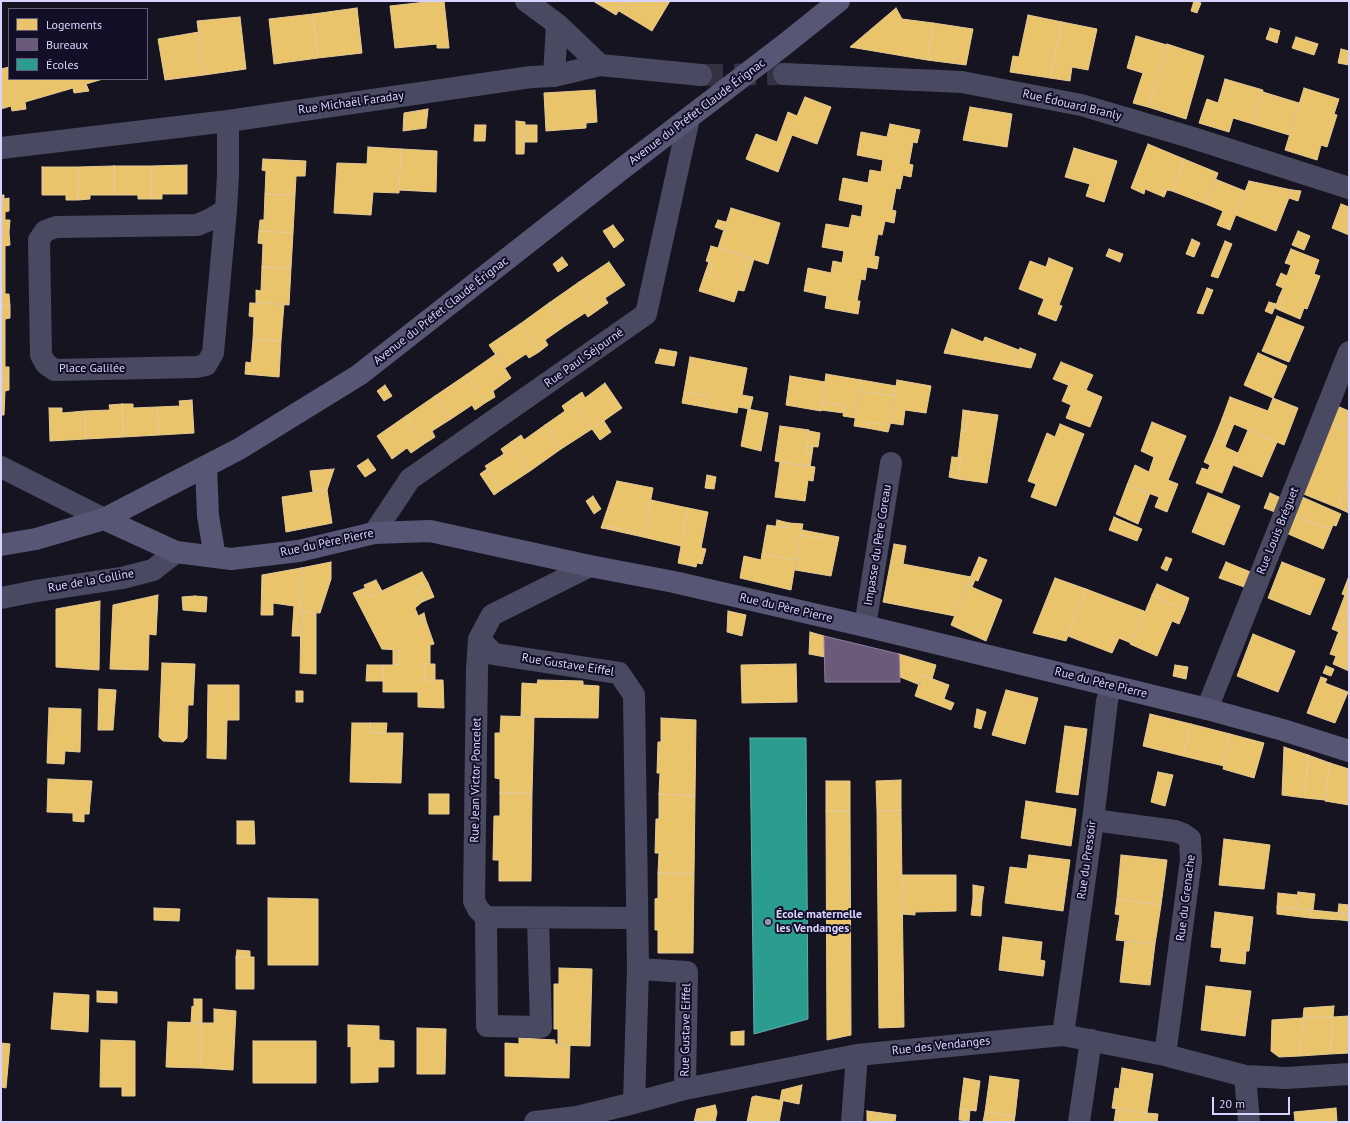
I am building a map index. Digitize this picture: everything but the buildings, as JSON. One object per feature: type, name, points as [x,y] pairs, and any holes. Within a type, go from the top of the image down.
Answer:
[{"type":"street","points":[[526,1],[557,24],[600,65]]},
{"type":"street","name":"Avenue du Préfet Claude Érignac","points":[[1,546],[36,539],[104,519],[239,449],[359,375],[839,1]]},
{"type":"street","points":[[554,76],[557,24]]},
{"type":"street","name":"Rue Michaël Faraday","points":[[1,148],[228,121],[531,77],[554,76],[600,65],[701,75]]},
{"type":"street","name":"Rue Édouard Branly","points":[[784,74],[962,82],[1081,105],[1194,138],[1349,188]]},
{"type":"street","name":"Rue Paul Séjourné","points":[[374,533],[410,479],[646,314],[689,118]]},
{"type":"street","name":"Place Galilée","points":[[226,210],[197,225],[56,227],[45,231],[39,240],[41,355],[46,364],[55,370],[196,368],[206,365],[213,353],[226,210],[228,121]]},
{"type":"street","name":"Rue Louis Bréguet","points":[[1207,709],[1349,352]]},
{"type":"street","name":"Impasse du Père Coreau","points":[[864,626],[891,463]]},
{"type":"street","points":[[206,466],[208,516],[216,557]]},
{"type":"street","points":[[1,467],[104,519]]},
{"type":"street","name":"Rue du Père Pierre","points":[[104,519],[176,552],[231,560],[299,551],[374,533],[430,531],[590,566],[674,582],[864,626],[1207,709],[1284,730],[1349,751]]},
{"type":"street","name":"Rue de la Colline","points":[[1,598],[122,578],[153,570],[176,552]]},
{"type":"street","points":[[479,639],[492,615],[590,566]]},
{"type":"street","name":"Rue Jean Victor Poncelet","points":[[479,639],[477,669],[474,900],[478,909],[486,917]]},
{"type":"street","name":"Rue Gustave Eiffel","points":[[479,639],[494,654],[619,673],[634,695],[636,918],[638,969],[634,1103]]},
{"type":"street","name":"Rue du Pressoir","points":[[1063,1035],[1093,820],[1107,701],[1111,686]]},
{"type":"street","name":"Rue du Grenache","points":[[1093,820],[1175,831],[1190,839],[1191,860],[1165,1055]]},
{"type":"street","points":[[538,919],[541,1028],[487,1026],[486,917],[538,919],[636,918]]},
{"type":"street","name":"Rue Gustave Eiffel","points":[[638,969],[687,972],[685,1089]]},
{"type":"street","name":"Rue des Vendanges","points":[[535,1122],[577,1117],[685,1089],[857,1055],[1063,1035],[1165,1055],[1245,1076],[1286,1078],[1349,1074]]},
{"type":"street","points":[[1079,1122],[1091,1040]]},
{"type":"street","points":[[852,1122],[857,1055]]},
{"type":"street","points":[[1245,1076],[1249,1122]]},
{"type":"tunnel","points":[[701,75],[784,74]]},
{"type":"place","name":"École maternelle les Vendanges","points":[[768,922]]}]
